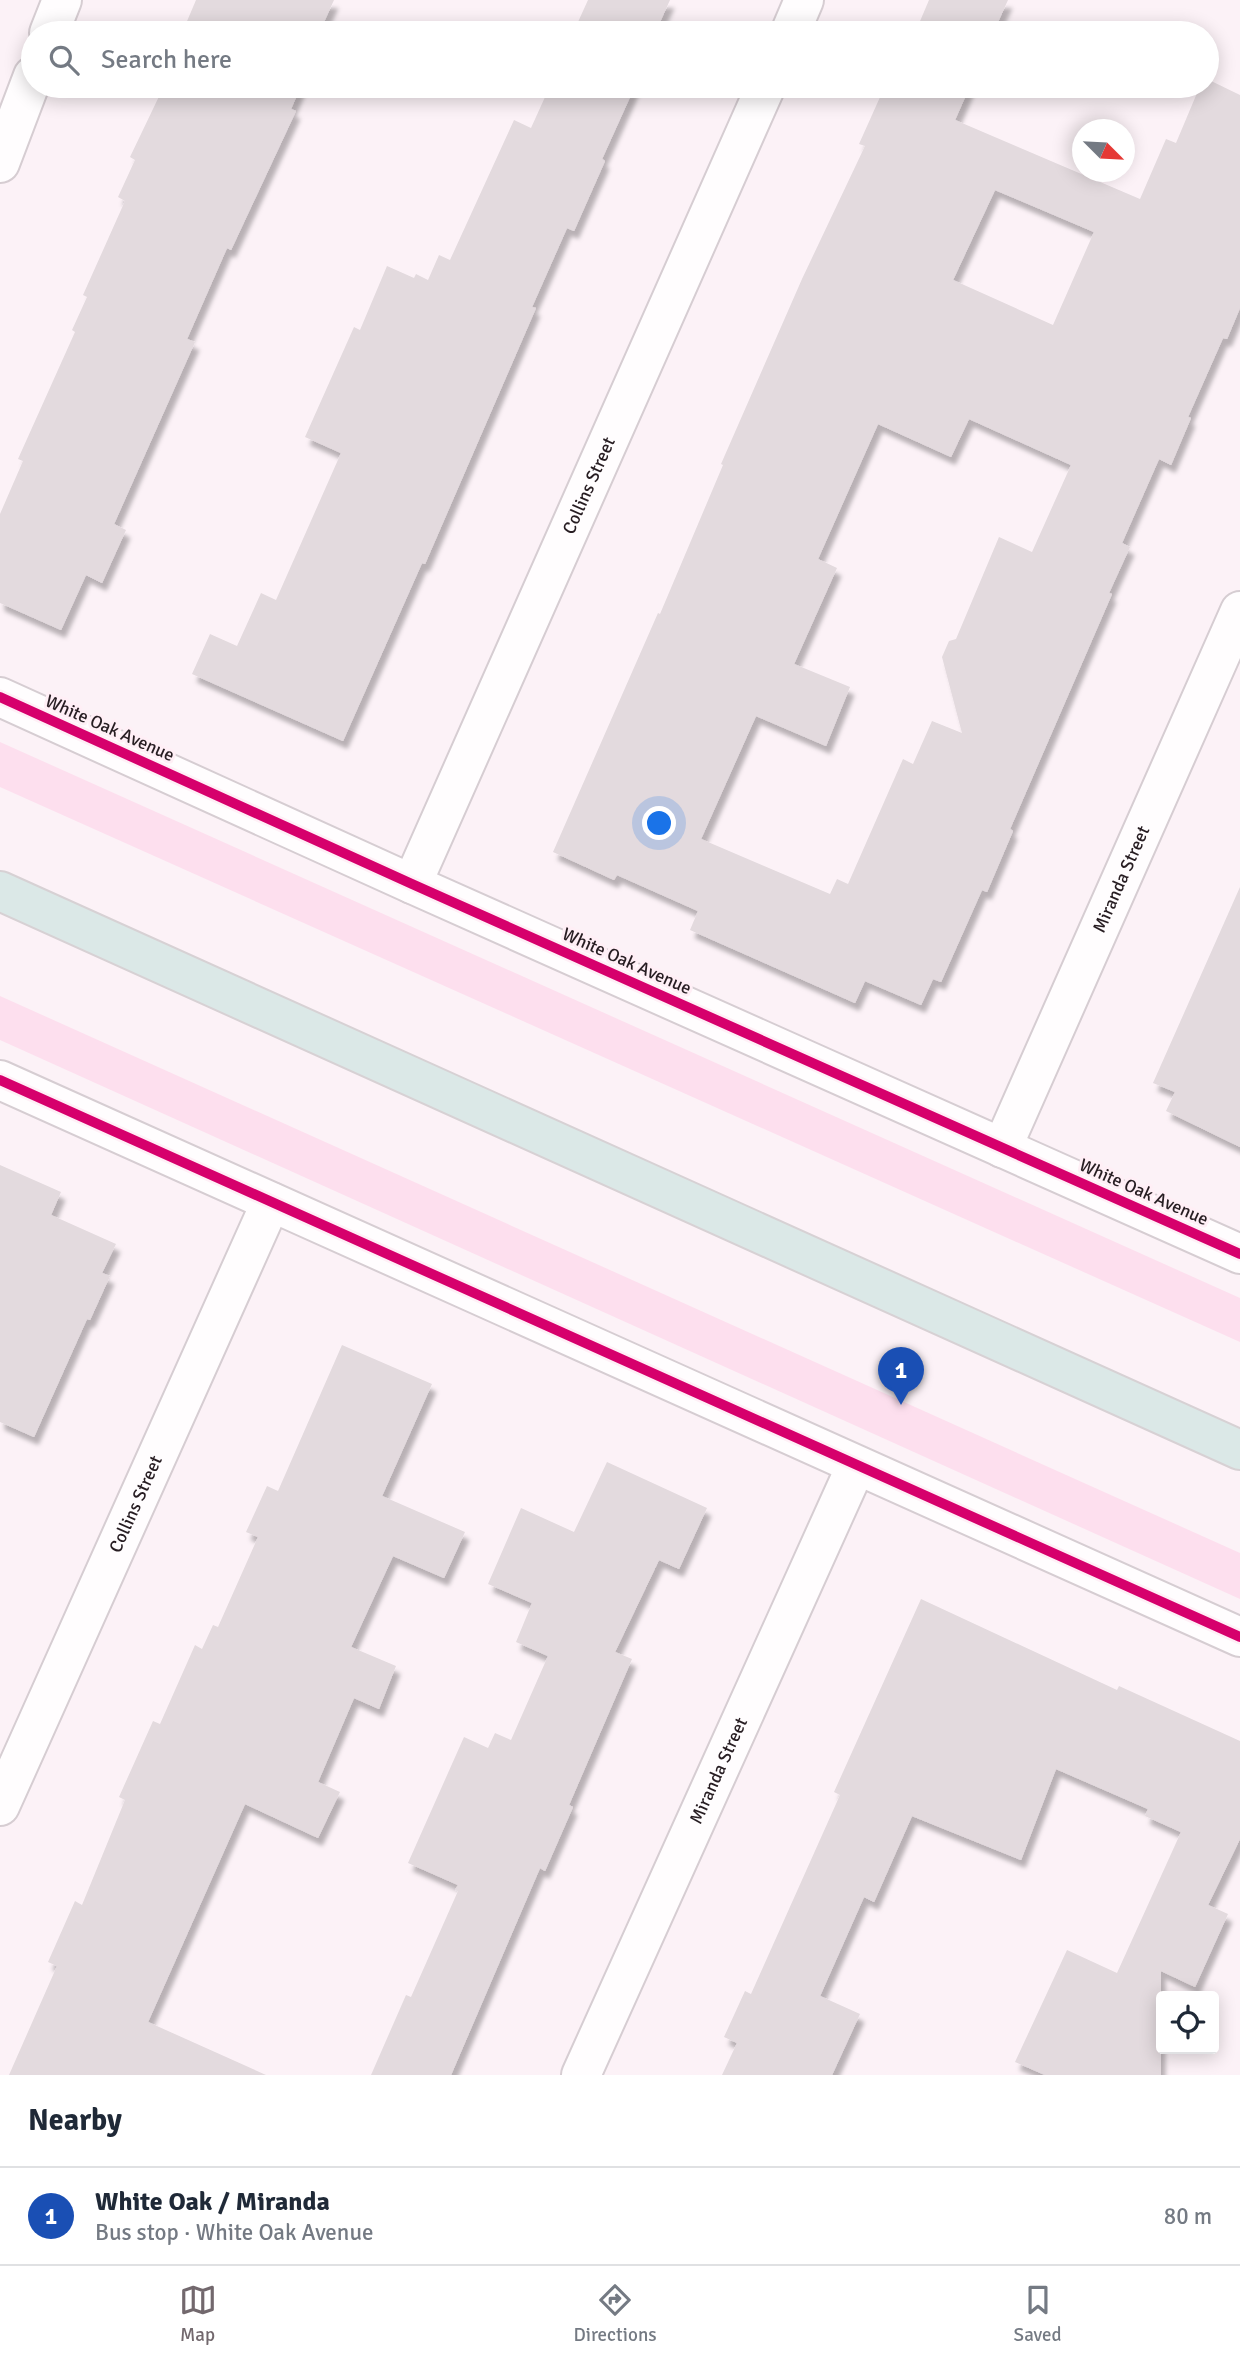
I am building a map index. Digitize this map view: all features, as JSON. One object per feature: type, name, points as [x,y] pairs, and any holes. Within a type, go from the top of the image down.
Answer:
[{"type":"main road","points":[[0,891],[1240,1450]]},
{"type":"street","points":[[54,21],[62,0]]},
{"type":"street","points":[[795,21],[804,0]]},
{"type":"street","points":[[0,163],[25,98]]},
{"type":"street","name":"Collins Street","points":[[411,884],[761,98]]},
{"type":"street","name":"Miranda Street","points":[[1002,1148],[1240,611]]},
{"type":"street","name":"White Oak Avenue","points":[[0,697],[411,884],[1240,1254]]},
{"type":"street","points":[[0,1080],[1240,1637]]},
{"type":"street","name":"Collins Street","points":[[0,1806],[271,1202]]},
{"type":"street","name":"Miranda Street","points":[[581,2075],[856,1466]]},
{"type":"shaded area","points":[[0,742],[1240,1298],[1240,1342],[0,787]]},
{"type":"shaded area","points":[[0,996],[1240,1553],[1240,1599],[0,1040]]},
{"type":"building","points":[[196,0],[334,0],[324,21],[187,21]]},
{"type":"building","points":[[588,0],[670,0],[660,21],[578,21]]},
{"type":"building","points":[[929,0],[1008,0],[998,21],[920,21]]},
{"type":"building","points":[[1219,85],[1240,95],[1240,308],[1227,339],[1223,338],[1188,417],[1191,418],[1171,465],[1159,459],[1122,543],[1130,547],[1109,593],[1112,594],[1010,829],[1013,831],[987,892],[982,890],[941,982],[933,979],[921,1005],[865,981],[855,1003],[690,930],[698,911],[617,875],[614,880],[553,852],[658,613],[660,614],[723,465],[721,464],[802,279],[865,146],[859,144],[880,98],[965,98],[955,120],[1072,170],[1072,182],[1100,182],[1140,199],[1166,139],[1176,143],[1195,98],[1219,98]],"holes":[[[995,190],[1094,232],[1053,325],[953,280]],[[969,419],[1071,465],[1032,552],[999,537],[956,639],[949,641],[942,657],[962,733],[932,721],[913,764],[903,759],[848,884],[837,879],[830,894],[701,839],[756,716],[826,746],[850,687],[794,664],[837,568],[818,559],[878,424],[951,457]]]},
{"type":"building","points":[[158,98],[296,98],[291,109],[296,111],[231,250],[227,248],[187,339],[195,342],[114,524],[126,530],[102,583],[86,575],[61,630],[0,603],[0,514],[23,461],[18,459],[75,332],[72,330],[87,297],[83,295],[125,201],[118,197],[135,160],[130,157]]},
{"type":"building","points":[[545,98],[630,98],[574,231],[567,228],[532,307],[536,308],[425,564],[422,563],[343,741],[192,674],[210,634],[237,646],[261,593],[276,600],[341,453],[305,437],[354,327],[360,330],[387,266],[414,278],[416,274],[428,280],[439,255],[450,260],[514,120],[531,128]]},
{"type":"building","points":[[1240,887],[1240,1147],[1166,1111],[1175,1092],[1153,1083]]},
{"type":"building","points":[[0,1165],[61,1192],[51,1215],[116,1244],[102,1273],[110,1276],[90,1320],[87,1319],[34,1437],[0,1422]]},
{"type":"building","points":[[342,1345],[432,1384],[382,1496],[465,1532],[444,1578],[393,1556],[351,1647],[396,1666],[379,1709],[354,1698],[318,1782],[340,1792],[318,1838],[245,1804],[148,2022],[266,2075],[9,2075],[57,1966],[48,1962],[75,1901],[82,1905],[125,1800],[119,1797],[153,1721],[160,1724],[195,1645],[202,1649],[213,1625],[218,1627],[258,1537],[246,1532],[267,1486],[278,1491]]},
{"type":"building","points":[[607,1462],[707,1508],[679,1569],[659,1560],[615,1652],[632,1659],[569,1805],[573,1807],[545,1871],[540,1868],[451,2075],[371,2075],[406,1995],[411,1997],[458,1891],[455,1890],[458,1885],[408,1863],[464,1737],[488,1748],[495,1733],[511,1740],[548,1656],[516,1642],[532,1603],[488,1584],[521,1508],[574,1532]]},
{"type":"building","points":[[921,1599],[1117,1690],[1119,1686],[1240,1741],[1240,1839],[1208,1905],[1228,1914],[1195,1987],[1161,1971],[1161,1991],[1156,1991],[1156,2054],[1161,2054],[1161,2075],[1045,2075],[1015,2062],[1067,1950],[1117,1973],[1181,1832],[1145,1816],[1148,1809],[1056,1769],[1021,1860],[912,1816],[874,1902],[864,1897],[820,1996],[860,2014],[832,2075],[722,2075],[737,2043],[724,2037],[745,1991],[751,1994],[840,1795],[834,1792]]},
{"type":"cycle path","points":[[0,697],[1240,1254]]},
{"type":"cycle path","points":[[0,1080],[1240,1637]]},
{"type":"place","name":"White Oak / Miranda","points":[[901,1405]]}]
